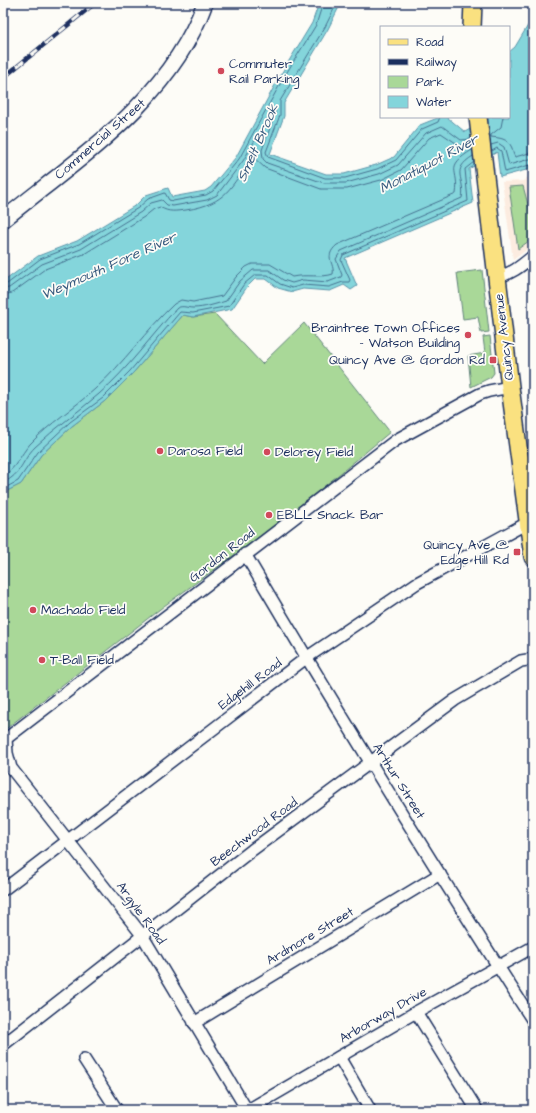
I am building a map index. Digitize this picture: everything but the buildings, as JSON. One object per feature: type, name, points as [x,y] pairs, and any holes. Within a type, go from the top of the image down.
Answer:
[{"type":"main road","name":"Commercial Street","points":[[3,220],[140,106],[174,64],[191,35],[205,3]]},
{"type":"main road","points":[[472,26],[473,3]]},
{"type":"main road","name":"Quincy Avenue","points":[[478,118],[510,387],[531,521],[533,557]]},
{"type":"street","points":[[497,277],[506,275],[516,270],[533,256]]},
{"type":"street","name":"Gordon Road","points":[[5,740],[245,554],[396,440],[480,394],[510,387]]},
{"type":"street","name":"Edgehill Road","points":[[3,890],[306,658],[417,583],[531,521]]},
{"type":"street","name":"Arthur Street","points":[[245,554],[306,658],[497,967],[533,1021]]},
{"type":"street","name":"Beechwood Road","points":[[3,1045],[142,935],[455,700],[521,661],[533,659]]},
{"type":"street","name":"Argyle Road","points":[[5,740],[11,768],[142,935],[248,1110]]},
{"type":"street","name":"Ardmore Street","points":[[194,1023],[440,874]]},
{"type":"street","name":"Arborway Drive","points":[[248,1110],[339,1056],[533,947]]},
{"type":"street","points":[[416,1012],[477,1110]]},
{"type":"street","points":[[339,1056],[370,1110]]},
{"type":"street","points":[[84,1059],[117,1110]]},
{"type":"shaded area","points":[[533,173],[533,245],[513,260],[502,182],[523,181]]},
{"type":"green space","points":[[523,186],[533,223],[533,238],[518,249],[509,187]]},
{"type":"green space","points":[[482,270],[489,332],[481,333],[478,317],[463,319],[457,273]]},
{"type":"green space","points":[[215,314],[262,364],[304,323],[390,432],[331,481],[259,537],[164,606],[3,731],[3,493],[21,484],[41,455],[72,426],[105,401],[133,373],[183,315],[193,317]]},
{"type":"green space","points":[[490,336],[494,373],[491,377],[471,387],[468,356],[485,353],[483,337]]},
{"type":"water","points":[[319,3],[341,3],[328,29],[284,103],[284,116],[270,154],[326,174],[344,174],[376,165],[394,157],[420,125],[438,118],[448,118],[465,132],[489,118],[510,118],[510,51],[515,47],[533,17],[533,166],[530,169],[500,177],[497,152],[469,169],[473,203],[345,258],[357,286],[351,290],[344,285],[330,291],[303,289],[292,292],[278,288],[266,279],[255,279],[247,287],[232,309],[193,317],[183,315],[133,373],[105,401],[72,426],[41,455],[21,484],[3,493],[3,282],[38,256],[77,241],[136,205],[146,195],[168,188],[172,197],[205,191],[211,187],[236,157],[281,74],[312,23]]},
{"type":"railway","points":[[3,78],[95,3]]},
{"type":"place","name":"Commuter Rail Parking","points":[[221,71]]},
{"type":"place","name":"Braintree Town Offices - Watson Building","points":[[468,335]]},
{"type":"place","name":"Quincy Ave @ Gordon Rd","points":[[493,360]]},
{"type":"place","name":"Darosa Field","points":[[160,451]]},
{"type":"place","name":"Delorey Field","points":[[267,452]]},
{"type":"place","name":"EBLL Snack Bar","points":[[269,515]]},
{"type":"place","name":"Quincy Ave @ Edge Hill Rd","points":[[517,552]]},
{"type":"place","name":"Machado Field","points":[[33,610]]},
{"type":"place","name":"T-Ball Field","points":[[42,660]]},
{"type":"water label","name":"Smelt Brook","points":[[258,143]]},
{"type":"water label","name":"Monatiquot River","points":[[429,164]]},
{"type":"water label","name":"Weymouth Fore River","points":[[109,266]]}]
